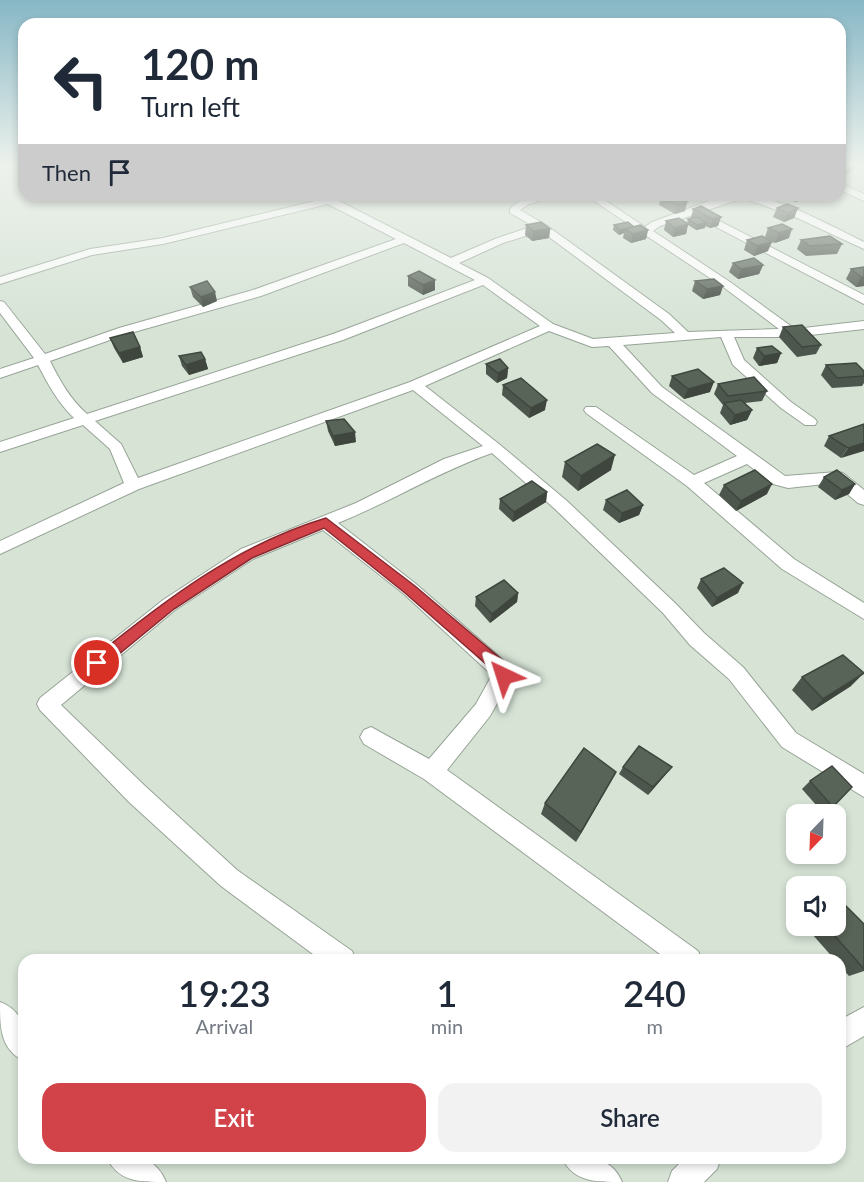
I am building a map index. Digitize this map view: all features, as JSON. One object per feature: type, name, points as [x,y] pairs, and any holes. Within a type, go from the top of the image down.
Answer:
[{"type":"street","points":[[0,281],[90,252],[163,241],[247,220]]},
{"type":"street","points":[[368,220],[484,280],[549,327],[592,343],[726,333],[792,333],[864,325]]},
{"type":"street","points":[[529,220],[542,227],[665,317],[684,336]]},
{"type":"street","points":[[629,220],[726,284],[792,333]]},
{"type":"street","points":[[646,231],[656,224],[668,220]]},
{"type":"street","points":[[711,220],[864,300]]},
{"type":"street","points":[[810,220],[864,246]]},
{"type":"street","points":[[450,263],[499,241],[542,227]]},
{"type":"street","points":[[0,374],[123,331],[257,292],[403,240]]},
{"type":"street","points":[[0,447],[338,337],[484,280]]},
{"type":"street","points":[[0,305],[42,359],[56,387],[71,407],[116,447],[133,485]]},
{"type":"street","points":[[0,548],[133,485],[415,386],[549,327]]},
{"type":"street","points":[[726,333],[738,362],[786,405],[810,422]]},
{"type":"street","points":[[614,343],[657,390],[784,482],[837,477],[864,499]]},
{"type":"street","points":[[415,386],[494,447],[561,505],[669,608],[697,639],[736,673],[789,741],[864,786]]},
{"type":"street","points":[[591,410],[693,482],[788,564],[864,612]]},
{"type":"street","points":[[335,954],[229,878],[137,794],[47,704],[169,605],[247,555],[326,523],[449,463],[494,447]]},
{"type":"street","points":[[693,482],[749,458]]},
{"type":"street","points":[[326,523],[410,589],[504,673],[483,710],[432,772]]},
{"type":"street","points":[[371,738],[432,772],[681,954]]},
{"type":"street","points":[[0,1015],[18,1039]]},
{"type":"street","points":[[846,1032],[864,1020]]},
{"type":"street","points":[[129,1164],[151,1182]]},
{"type":"street","points":[[584,1164],[607,1182]]},
{"type":"street","points":[[683,1182],[700,1164]]},
{"type":"building","points":[[682,220],[688,224],[675,228],[666,221]]},
{"type":"building","points":[[690,220],[702,220],[706,223],[697,225]]},
{"type":"building","points":[[541,222],[550,229],[533,231],[526,225]]},
{"type":"building","points":[[628,222],[634,227],[620,230],[614,225]]},
{"type":"building","points":[[782,224],[792,229],[779,233],[768,228]]},
{"type":"building","points":[[640,225],[648,230],[633,234],[625,229]]},
{"type":"building","points":[[762,236],[772,242],[757,246],[747,240]]},
{"type":"building","points":[[830,236],[842,244],[810,246],[801,240]]},
{"type":"building","points":[[754,258],[763,265],[741,269],[733,263]]},
{"type":"building","points":[[864,267],[864,277],[851,269]]},
{"type":"building","points":[[419,271],[435,280],[423,285],[408,276]]},
{"type":"building","points":[[714,279],[723,286],[707,289],[695,281]]},
{"type":"building","points":[[207,281],[215,292],[201,297],[190,287]]},
{"type":"building","points":[[802,325],[821,345],[802,347],[783,327]]},
{"type":"building","points":[[133,332],[140,347],[119,353],[110,338]]},
{"type":"building","points":[[772,346],[781,353],[764,356],[757,348]]},
{"type":"building","points":[[201,352],[205,359],[186,365],[179,356]]},
{"type":"building","points":[[500,359],[508,368],[498,373],[486,364]]},
{"type":"building","points":[[856,363],[864,371],[864,376],[837,378],[826,365]]},
{"type":"building","points":[[698,369],[714,382],[688,389],[672,376]]},
{"type":"building","points":[[754,377],[767,391],[728,396],[718,384]]},
{"type":"building","points":[[521,378],[547,400],[531,408],[503,385]]},
{"type":"building","points":[[741,400],[752,410],[735,415],[724,403]]},
{"type":"building","points":[[344,419],[355,432],[333,436],[326,421]]},
{"type":"building","points":[[864,424],[864,443],[848,448],[829,436]]},
{"type":"building","points":[[597,444],[615,455],[581,476],[565,462]]},
{"type":"building","points":[[755,470],[772,484],[741,501],[724,485]]},
{"type":"building","points":[[837,470],[855,484],[842,490],[824,477]]},
{"type":"building","points":[[532,481],[547,492],[514,512],[500,499]]},
{"type":"building","points":[[627,490],[643,505],[622,513],[606,500]]},
{"type":"building","points":[[724,568],[743,583],[717,598],[701,579]]},
{"type":"building","points":[[504,580],[518,593],[492,614],[476,597]]},
{"type":"building","points":[[843,655],[864,673],[823,699],[802,677]]},
{"type":"building","points":[[639,746],[672,767],[653,787],[623,767]]},
{"type":"building","points":[[584,748],[616,772],[581,832],[545,803]]},
{"type":"building","points":[[832,766],[852,787],[836,804],[830,804],[810,781]]},
{"type":"building","points":[[846,906],[864,924],[864,969],[835,936],[846,936]]},
{"type":"route","points":[[97,663],[169,605],[247,555],[326,523],[410,589],[501,669],[504,676]]}]
